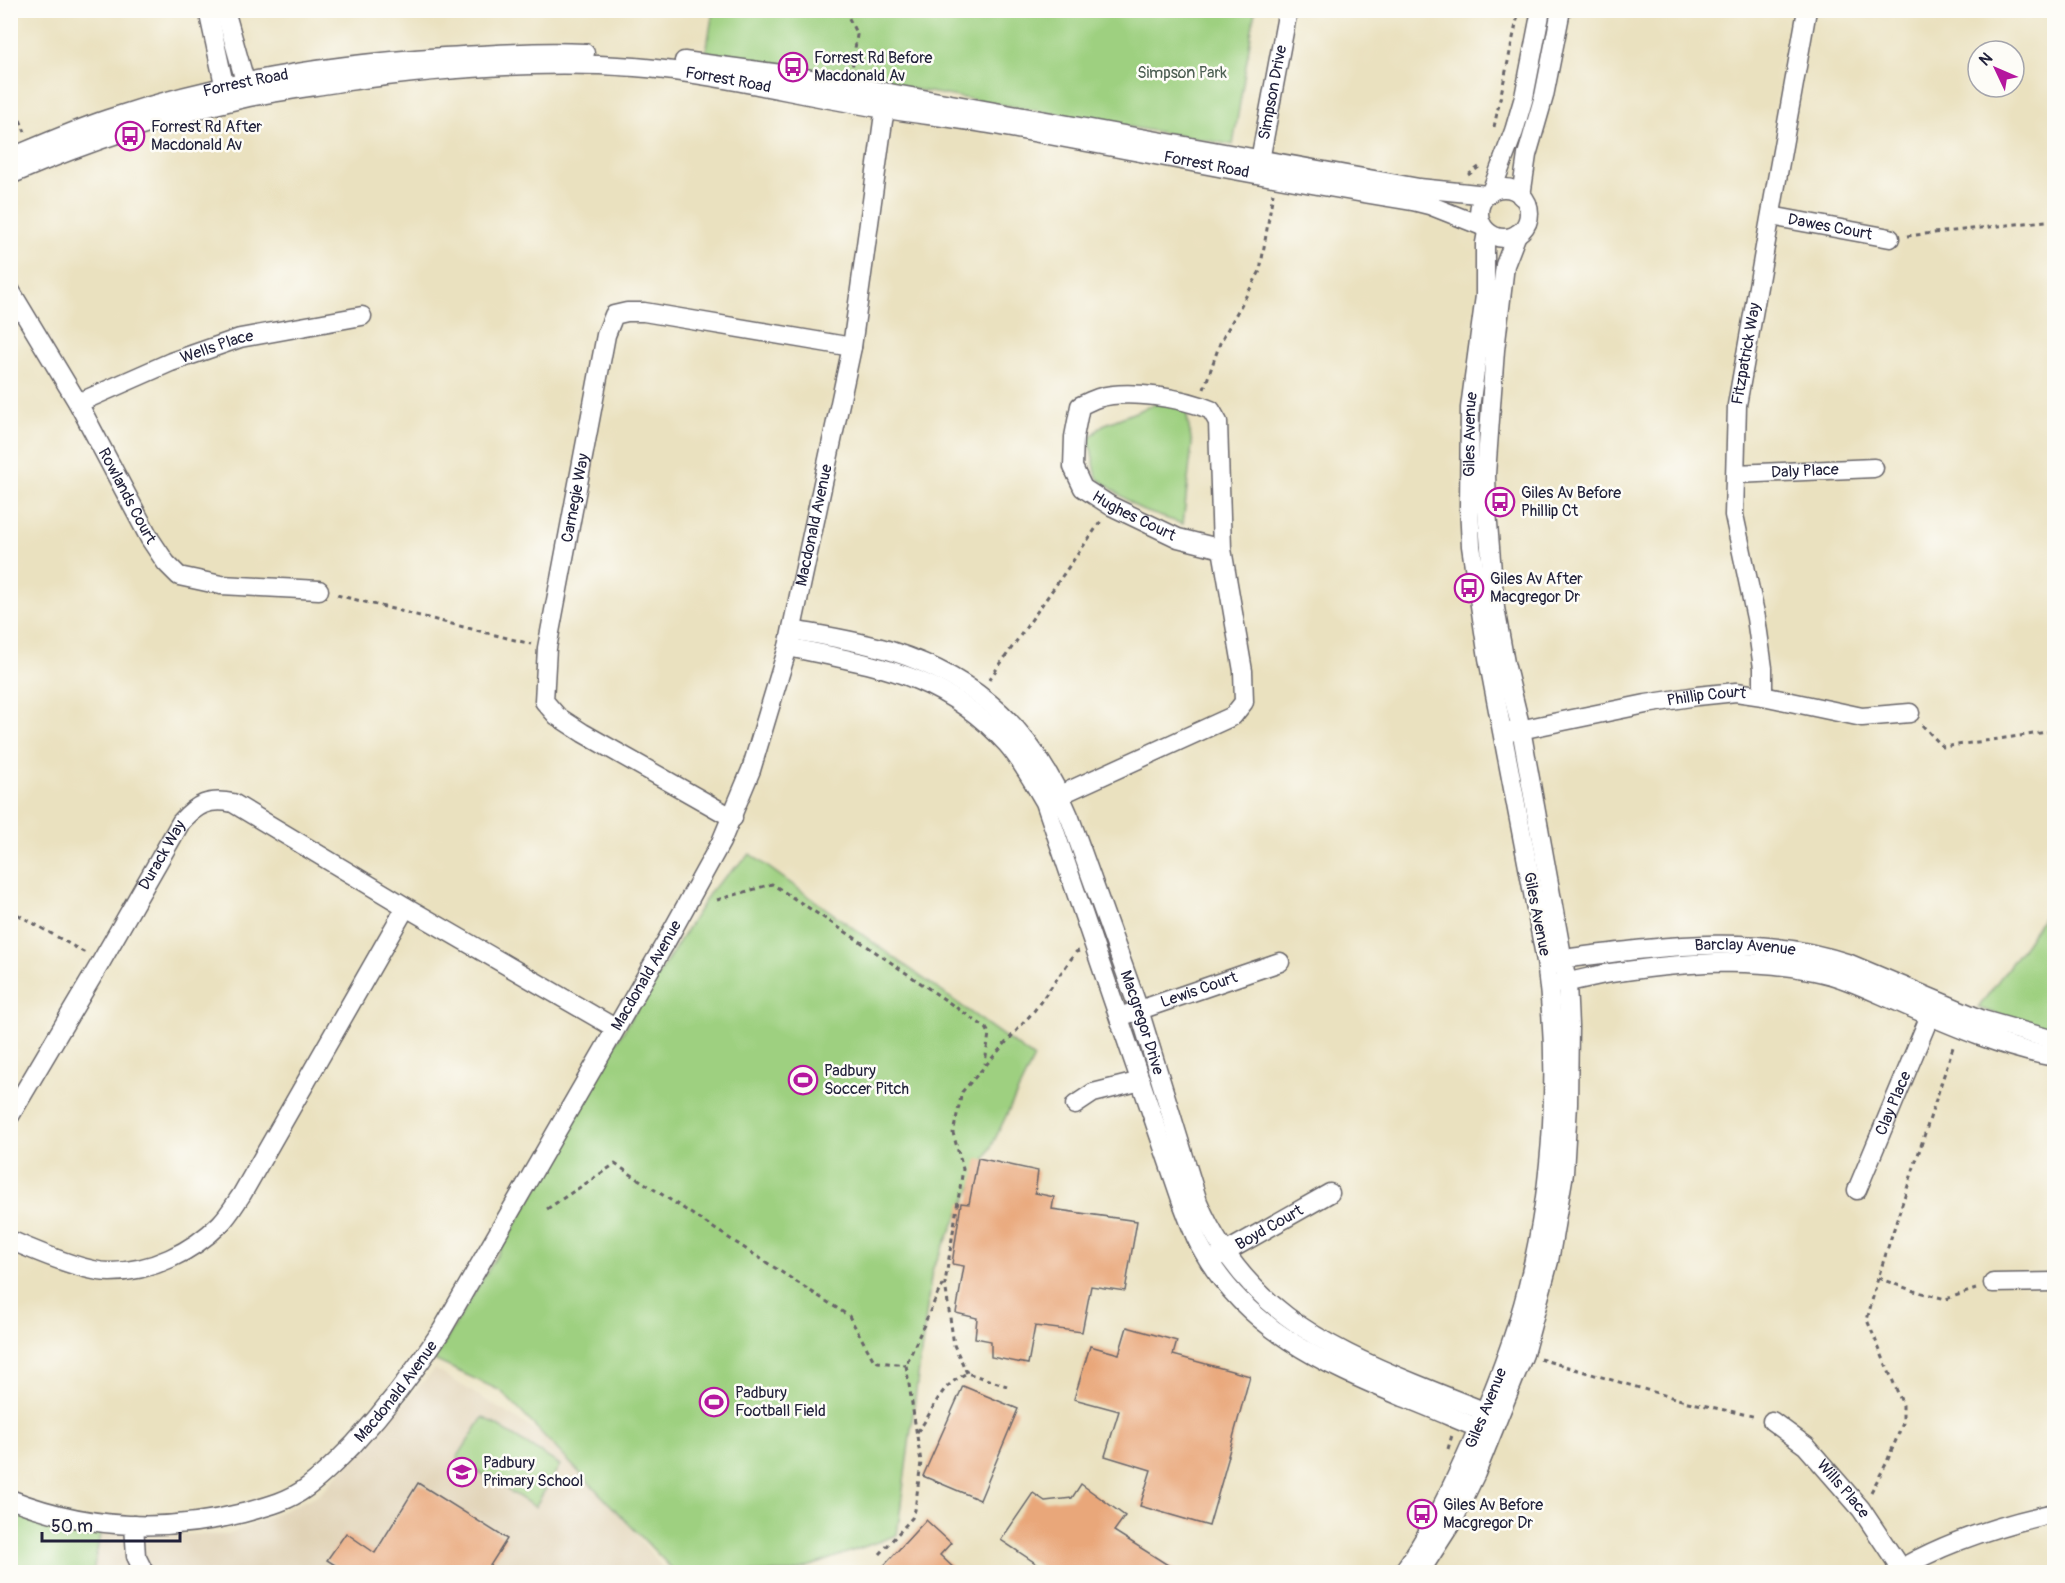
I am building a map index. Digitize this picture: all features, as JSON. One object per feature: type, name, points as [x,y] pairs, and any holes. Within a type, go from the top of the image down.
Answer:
[{"type":"street","points":[[207,10],[227,94]]},
{"type":"street","points":[[225,10],[248,89]]},
{"type":"street","name":"Simpson Drive","points":[[1259,167],[1288,10]]},
{"type":"street","points":[[1489,194],[1500,189],[1509,189],[1521,196],[1527,206],[1528,218],[1517,234],[1503,238],[1484,229],[1480,208],[1489,194],[1514,131],[1524,97],[1541,10]]},
{"type":"street","points":[[1521,196],[1527,154],[1544,96],[1561,10]]},
{"type":"street","name":"Fitzpatrick Way","points":[[1763,696],[1763,668],[1756,618],[1734,515],[1737,405],[1807,10]]},
{"type":"street","name":"Forrest Road","points":[[10,158],[110,118],[227,94],[358,63],[529,52],[614,55],[749,68],[850,86],[887,101]]},
{"type":"street","name":"Forrest Road","points":[[248,89],[473,67],[570,65],[634,67],[887,101],[1259,167],[1461,193],[1489,194]]},
{"type":"street","name":"Forrest Road","points":[[10,176],[86,144],[227,94]]},
{"type":"street","name":"Macdonald Avenue","points":[[10,1499],[58,1516],[134,1525],[171,1525],[222,1518],[281,1503],[306,1489],[348,1450],[379,1417],[425,1355],[667,940],[733,818],[752,770],[790,639],[852,347],[887,101]]},
{"type":"street","name":"Forrest Road","points":[[1259,167],[1288,182],[1429,205],[1484,229]]},
{"type":"street","name":"Dawes Court","points":[[1771,216],[1890,238]]},
{"type":"street","name":"Giles Avenue","points":[[1402,1572],[1442,1507],[1524,1354],[1549,1261],[1564,1173],[1569,1026],[1558,984],[1530,785],[1488,658],[1471,546],[1470,408],[1485,296],[1484,229]]},
{"type":"street","name":"Giles Avenue","points":[[1512,731],[1505,663],[1495,608],[1486,474],[1491,391],[1505,265],[1517,234]]},
{"type":"street","name":"Rowlands Court","points":[[10,290],[78,402],[150,538],[165,563],[178,576],[221,585],[319,590]]},
{"type":"street","name":"Carnegie Way","points":[[733,818],[583,733],[557,716],[544,701],[547,648],[606,335],[614,315],[644,312],[852,347]]},
{"type":"street","name":"Wells Place","points":[[78,402],[171,362],[240,338],[362,316]]},
{"type":"street","name":"Hughes Court","points":[[1198,404],[1142,394],[1099,397],[1080,406],[1074,437],[1073,467],[1083,488],[1111,506],[1178,538],[1222,549]]},
{"type":"street","points":[[1053,798],[1233,716],[1244,702],[1243,671],[1222,549],[1218,422],[1212,410],[1198,404]]},
{"type":"street","name":"Daly Place","points":[[1736,474],[1874,468]]},
{"type":"street","name":"Macgregor Drive","points":[[790,639],[872,646],[940,670],[980,693],[1024,737],[1046,769],[1095,946],[1183,1205],[1201,1249],[1209,1262],[1255,1315],[1298,1348],[1361,1380],[1489,1423]]},
{"type":"street","name":"Macgregor Drive","points":[[790,639],[890,669],[928,684],[970,708],[1007,744],[1053,798],[1082,848],[1139,1010],[1198,1202],[1225,1252],[1253,1288],[1301,1328],[1368,1364],[1489,1423]]},
{"type":"street","name":"Phillip Court","points":[[1512,731],[1646,704],[1736,692],[1862,717],[1910,713]]},
{"type":"street","name":"Durack Way","points":[[10,1116],[181,822],[190,812],[204,803],[217,800],[234,803],[406,907],[615,1028]]},
{"type":"street","points":[[10,1240],[65,1262],[108,1272],[138,1270],[165,1261],[195,1246],[222,1223],[242,1194],[406,907]]},
{"type":"street","name":"Barclay Avenue","points":[[1555,960],[1606,952],[1686,945],[1736,945],[1825,956],[1850,964],[1933,1008],[1958,1028],[2028,1052],[2055,1057]]},
{"type":"street","name":"Barclay Avenue","points":[[1558,984],[1616,972],[1724,961],[1754,963],[1814,970],[1933,1008],[2055,1040]]},
{"type":"street","name":"Lewis Court","points":[[1119,1017],[1280,962]]},
{"type":"street","name":"Giles Avenue","points":[[1420,1572],[1454,1519],[1489,1423],[1528,1286],[1546,1195],[1558,984]]},
{"type":"street","name":"Clay Place","points":[[1857,1190],[1933,1008]]},
{"type":"street","points":[[1076,1105],[1093,1093],[1141,1081]]},
{"type":"street","name":"Boyd Court","points":[[1209,1262],[1330,1192]]},
{"type":"street","points":[[1993,1283],[2055,1282]]},
{"type":"street","name":"Wills Place","points":[[1772,1421],[1806,1446],[1862,1509],[1898,1570]]},
{"type":"street","points":[[1898,1570],[1956,1540],[2022,1520],[2055,1513]]},
{"type":"street","points":[[134,1525],[136,1556],[144,1572]]},
{"type":"path","points":[[845,10],[857,36],[850,86]]},
{"type":"path","points":[[1493,130],[1519,10]]},
{"type":"path","points":[[10,95],[26,137]]},
{"type":"path","points":[[1461,193],[1461,180],[1478,170],[1482,162]]},
{"type":"path","points":[[1198,404],[1220,343],[1260,272],[1273,193],[1288,182]]},
{"type":"path","points":[[1890,238],[2055,220]]},
{"type":"path","points":[[980,693],[1111,506]]},
{"type":"path","points":[[319,590],[547,648]]},
{"type":"path","points":[[1910,713],[1943,747],[2055,731]]},
{"type":"path","points":[[717,900],[772,884],[986,1028],[989,1033],[984,1066]]},
{"type":"path","points":[[10,910],[101,962]]},
{"type":"path","points":[[967,1373],[954,1345],[945,1283],[963,1169],[953,1133],[962,1092],[1034,1011],[1076,952],[1095,946]]},
{"type":"path","points":[[1862,1509],[1886,1464],[1903,1423],[1903,1405],[1867,1320],[1878,1278],[1958,1028]]},
{"type":"path","points":[[547,1209],[615,1164],[849,1316],[873,1359],[878,1362],[906,1365]]},
{"type":"path","points":[[1878,1278],[1946,1299],[1993,1283]]},
{"type":"path","points":[[880,1554],[912,1518],[915,1510],[921,1462],[906,1365],[939,1291],[945,1283]]},
{"type":"path","points":[[1524,1354],[1688,1402],[1772,1421]]},
{"type":"path","points":[[917,1433],[926,1422],[938,1396],[955,1379],[967,1373],[1007,1386]]},
{"type":"shaded area","name":"Padbury Primary School","points":[[435,1369],[567,1450],[662,1567],[658,1572],[93,1572],[101,1529],[133,1534],[228,1535],[320,1494]]},
{"type":"green space","name":"Simpson Park","points":[[713,11],[1255,11],[1233,145],[706,53]]},
{"type":"green space","points":[[1183,393],[1192,445],[1183,524],[1141,510],[1097,478],[1089,439],[1103,425]]},
{"type":"green space","points":[[750,854],[1034,1058],[932,1270],[897,1535],[794,1572],[675,1572],[501,1391],[434,1360],[553,1162],[589,1086],[712,889]]},
{"type":"green space","points":[[2054,900],[2054,1032],[1978,1008],[2026,943]]},
{"type":"green space","points":[[483,1417],[560,1465],[535,1507],[457,1458]]},
{"type":"green space","points":[[10,1495],[101,1529],[93,1572],[11,1572]]},
{"type":"building","points":[[978,1158],[1038,1171],[1035,1193],[1054,1197],[1052,1209],[1137,1221],[1125,1291],[1091,1286],[1082,1332],[1035,1326],[1028,1364],[991,1357],[991,1341],[975,1338],[977,1318],[956,1313],[964,1266],[952,1264],[961,1203],[969,1204]]},
{"type":"building","points":[[1127,1327],[1177,1341],[1173,1355],[1250,1376],[1209,1526],[1140,1506],[1151,1470],[1105,1456],[1119,1411],[1074,1399],[1090,1346],[1119,1354]]},
{"type":"building","points":[[963,1386],[1018,1409],[980,1500],[923,1476]]},
{"type":"building","points":[[418,1483],[507,1539],[486,1572],[346,1572],[327,1560],[346,1533],[375,1553]]},
{"type":"building","points":[[1081,1484],[1125,1516],[1114,1531],[1179,1572],[1049,1572],[1001,1540],[1033,1493],[1045,1501],[1072,1498]]},
{"type":"building","points":[[926,1520],[951,1543],[940,1555],[958,1572],[878,1572]]},
{"type":"place","name":"Forrest Rd Before Macdonald Av","points":[[793,67]]},
{"type":"place","name":"Forrest Rd After Macdonald Av","points":[[130,136]]},
{"type":"place","name":"Giles Av Before Phillip Ct","points":[[1500,502]]},
{"type":"place","name":"Giles Av After Macgregor Dr","points":[[1469,588]]},
{"type":"place","name":"Padbury Soccer Pitch","points":[[803,1080]]},
{"type":"place","name":"Padbury Football Field","points":[[714,1402]]},
{"type":"place","name":"Padbury Primary School","points":[[462,1472]]},
{"type":"place","name":"Giles Av Before Macgregor Dr","points":[[1422,1514]]}]
